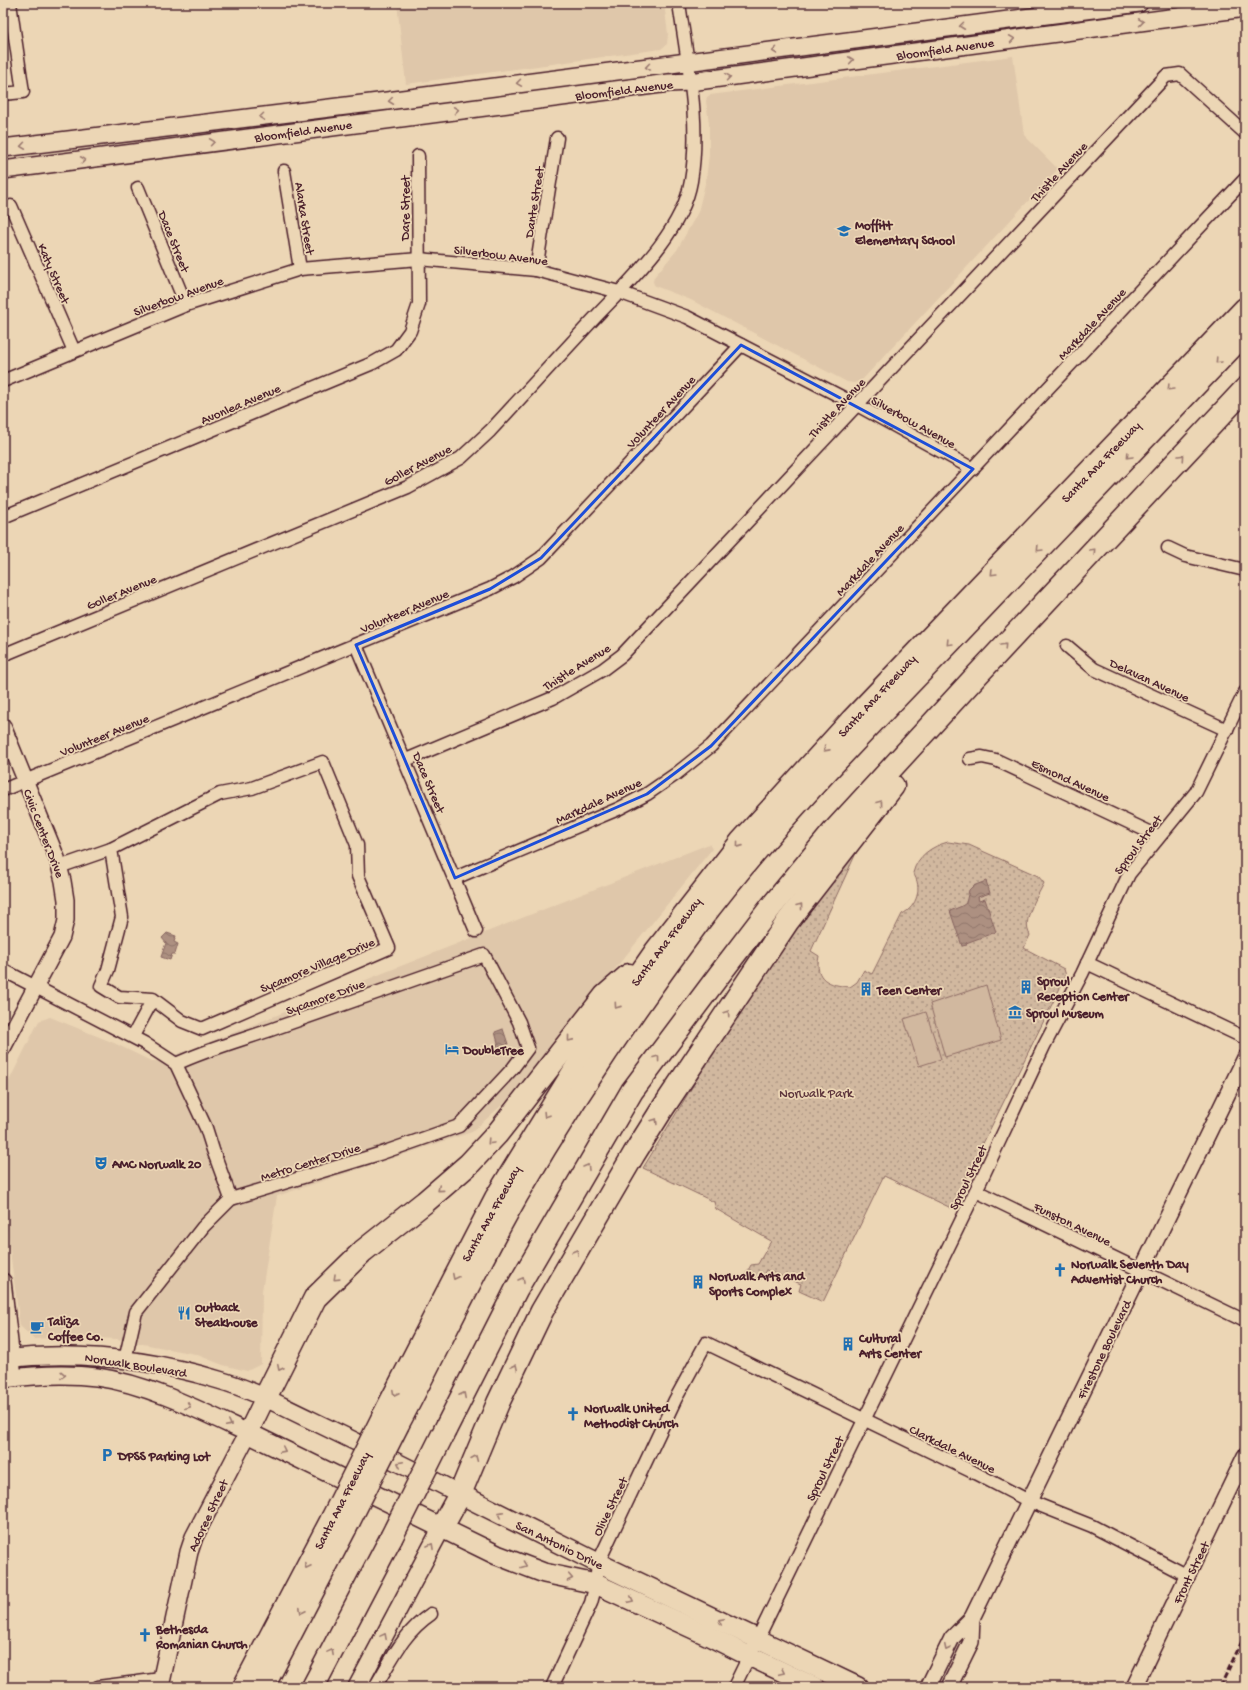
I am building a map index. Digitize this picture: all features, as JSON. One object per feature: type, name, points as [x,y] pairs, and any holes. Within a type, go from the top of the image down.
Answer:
[{"type":"highway","name":"Santa Ana Freeway","points":[[244,1687],[339,1523],[390,1421],[496,1198],[589,1048],[656,951],[742,842],[852,720],[1245,309]]},
{"type":"highway","points":[[390,1421],[478,1268],[515,1198],[546,1146],[613,1041],[696,925],[732,880],[843,754],[1245,333]]},
{"type":"highway","points":[[313,1687],[391,1538],[516,1290],[632,1091],[771,907],[833,832],[977,675],[1245,389]]},
{"type":"highway","points":[[441,1528],[460,1494],[498,1403],[542,1311],[593,1222],[661,1111],[788,921],[977,675]]},
{"type":"highway","points":[[265,1398],[315,1298],[364,1251],[469,1164],[497,1134],[605,996],[656,951]]},
{"type":"highway","points":[[263,1687],[339,1523]]},
{"type":"main road","name":"Bloomfield Avenue","points":[[3,148],[415,98],[687,61],[811,47],[1139,3]]},
{"type":"main road","name":"Bloomfield Avenue","points":[[3,170],[418,115],[669,83],[690,82],[1245,8]]},
{"type":"main road","points":[[811,47],[813,65]]},
{"type":"main road","points":[[562,79],[563,97]]},
{"type":"main road","points":[[415,98],[418,115]]},
{"type":"main road","points":[[43,143],[45,165]]},
{"type":"main road","name":"Norwalk Boulevard","points":[[7,1358],[64,1355],[90,1356],[158,1365],[220,1380],[265,1398]]},
{"type":"main road","name":"Norwalk Boulevard","points":[[8,1378],[67,1374],[97,1377],[123,1382],[182,1403],[248,1433]]},
{"type":"main road","name":"San Antonio Drive","points":[[265,1398],[598,1563],[858,1687]]},
{"type":"main road","name":"Adoree Street","points":[[160,1683],[189,1552],[197,1531],[265,1398]]},
{"type":"main road","name":"San Antonio Drive","points":[[248,1433],[497,1555],[544,1573],[596,1584],[815,1687]]},
{"type":"main road","points":[[357,1687],[441,1528]]},
{"type":"street","name":"Goller Avenue","points":[[3,655],[408,488],[461,458],[490,431],[658,249],[680,213],[691,181],[695,138],[695,116],[679,3]]},
{"type":"street","points":[[3,94],[23,92],[8,6]]},
{"type":"street","name":"Thistle Avenue","points":[[406,760],[553,698],[602,670],[622,655],[1166,76],[1180,74],[1245,133]]},
{"type":"street","name":"Dante Street","points":[[536,270],[557,138]]},
{"type":"street","name":"Dare Street","points":[[418,156],[419,259]]},
{"type":"street","name":"Alarka Street","points":[[284,171],[300,269]]},
{"type":"street","name":"Markdale Avenue","points":[[455,878],[624,806],[647,794],[705,751],[973,469],[1245,179]]},
{"type":"street","name":"Dace Street","points":[[138,188],[186,305]]},
{"type":"street","name":"Katy Street","points":[[11,206],[74,351]]},
{"type":"street","name":"Silverbow Avenue","points":[[3,381],[186,305],[300,269],[419,259],[536,270],[619,292],[687,317],[973,469]]},
{"type":"street","name":"Avonlea Avenue","points":[[3,517],[373,363],[396,350],[410,331],[419,304],[419,259]]},
{"type":"street","name":"Volunteer Avenue","points":[[3,790],[356,645],[490,589],[513,577],[541,558],[741,345]]},
{"type":"street","points":[[1168,548],[1185,556],[1245,570]]},
{"type":"street","name":"Dace Street","points":[[356,645],[406,760],[476,931]]},
{"type":"street","name":"Delavan Avenue","points":[[1067,646],[1094,669],[1227,730]]},
{"type":"street","name":"Sproul Street","points":[[734,1687],[756,1638],[976,1191],[1044,1046],[1087,963],[1129,874],[1158,836],[1196,792],[1245,692]]},
{"type":"street","name":"Civic Center Drive","points":[[3,726],[59,867],[66,900],[66,920],[60,941],[37,987],[3,1048]]},
{"type":"street","name":"Esmond Avenue","points":[[970,758],[982,757],[996,760],[1158,836]]},
{"type":"street","name":"Sycamore Village Drive","points":[[59,867],[111,848],[220,794],[252,788],[323,762],[357,845],[358,876],[389,948],[202,1029],[182,1021],[153,999]]},
{"type":"street","points":[[111,848],[122,917],[108,970],[101,986],[119,997],[153,999],[133,1036]]},
{"type":"street","name":"Metro Center Drive","points":[[125,1360],[136,1312],[203,1228],[231,1199],[379,1154],[459,1126],[513,1068],[528,1048],[519,1022],[484,955]]},
{"type":"street","name":"Sycamore Drive","points":[[176,1064],[196,1055],[275,1029],[484,955]]},
{"type":"street","points":[[1087,963],[1245,1038]]},
{"type":"street","points":[[3,970],[133,1036],[176,1064],[206,1128],[231,1199]]},
{"type":"street","name":"Firestone Boulevard","points":[[928,1687],[952,1638],[972,1618],[1245,1058]]},
{"type":"street","name":"Funston Avenue","points":[[976,1191],[1140,1272],[1245,1321]]},
{"type":"street","points":[[3,1281],[8,1378]]},
{"type":"street","name":"Clarkdale Avenue","points":[[706,1343],[1029,1501],[1092,1526],[1188,1576]]},
{"type":"street","name":"Olive Street","points":[[552,1687],[591,1603],[596,1584],[598,1563],[675,1400],[706,1343]]},
{"type":"street","name":"Front Street","points":[[1134,1687],[1245,1456]]},
{"type":"street","points":[[375,1687],[404,1638],[417,1623],[431,1614]]},
{"type":"street","name":"Firestone Boulevard","points":[[949,1687],[971,1642],[972,1618]]},
{"type":"street","points":[[98,1687],[160,1683]]},
{"type":"highlighted area","points":[[741,345],[973,469],[711,746],[647,794],[455,878],[356,645],[490,589],[541,558]]},
{"type":"shaded area","points":[[397,3],[664,3],[668,34],[667,44],[661,49],[406,84]]},
{"type":"shaded area","name":"Moffitt Elementary School","points":[[1013,56],[1024,135],[1058,169],[862,380],[854,383],[847,382],[691,300],[655,286],[653,282],[654,277],[677,250],[698,212],[706,180],[709,155],[709,123],[706,101],[707,97],[710,95]]},
{"type":"shaded area","points":[[709,844],[712,849],[513,1095],[472,1132],[277,1196],[262,1291],[261,1364],[247,1371],[223,1365],[195,1354],[117,1339],[71,1337],[34,1339],[20,1326],[3,1198],[3,1097],[9,1081],[39,1021],[50,1017],[114,1043],[153,1062],[189,1050]]},
{"type":"green space","name":"Norwalk Park","points":[[948,842],[969,845],[1038,876],[1044,883],[1031,909],[1027,923],[1030,935],[1024,948],[1064,969],[1066,976],[951,1208],[884,1176],[823,1302],[799,1291],[801,1284],[766,1270],[760,1280],[746,1274],[751,1265],[758,1264],[771,1241],[716,1209],[714,1202],[643,1168],[736,1016],[779,952],[857,851],[811,951],[819,956],[819,971],[825,980],[836,985],[850,987],[857,982],[864,970],[872,974],[902,914],[915,902],[918,884],[913,873],[918,862],[931,849]]},
{"type":"green space","points":[[986,985],[1001,1040],[945,1057],[930,1004]]},
{"type":"green space","points":[[926,1012],[941,1059],[919,1066],[904,1019]]},
{"type":"water","points":[[986,881],[990,893],[978,897],[979,901],[985,899],[996,932],[966,943],[967,945],[962,946],[950,911],[966,903],[969,890],[973,886]]},
{"type":"water","points":[[167,933],[176,936],[174,942],[178,944],[175,954],[172,954],[170,960],[161,957],[166,943],[162,938]]},
{"type":"water","points":[[503,1029],[508,1044],[501,1051],[496,1046],[498,1043],[495,1032]]},
{"type":"railway","points":[[1220,1687],[1245,1635]]},
{"type":"place","name":"Moffitt Elementary School","points":[[844,231]]},
{"type":"place","name":"Sproul Reception Center","points":[[1026,987]]},
{"type":"place","name":"Teen Center","points":[[866,989]]},
{"type":"place","name":"Sproul Museum","points":[[1015,1012]]},
{"type":"place","name":"DoubleTree","points":[[452,1049]]},
{"type":"place","name":"AMC Norwalk 20","points":[[101,1163]]},
{"type":"place","name":"Norwalk Seventh Day Adventist Church","points":[[1060,1270]]},
{"type":"place","name":"Norwalk Arts and Sports Complex","points":[[698,1282]]},
{"type":"place","name":"Outback Steakhouse","points":[[184,1313]]},
{"type":"place","name":"Taliza Coffee Co.","points":[[37,1327]]},
{"type":"place","name":"Cultural Arts Center","points":[[848,1344]]},
{"type":"place","name":"Norwalk United Methodist Church","points":[[573,1414]]},
{"type":"place","name":"DPSS Parking Lot","points":[[107,1455]]},
{"type":"place","name":"Bethesda Romanian Church","points":[[145,1635]]}]
